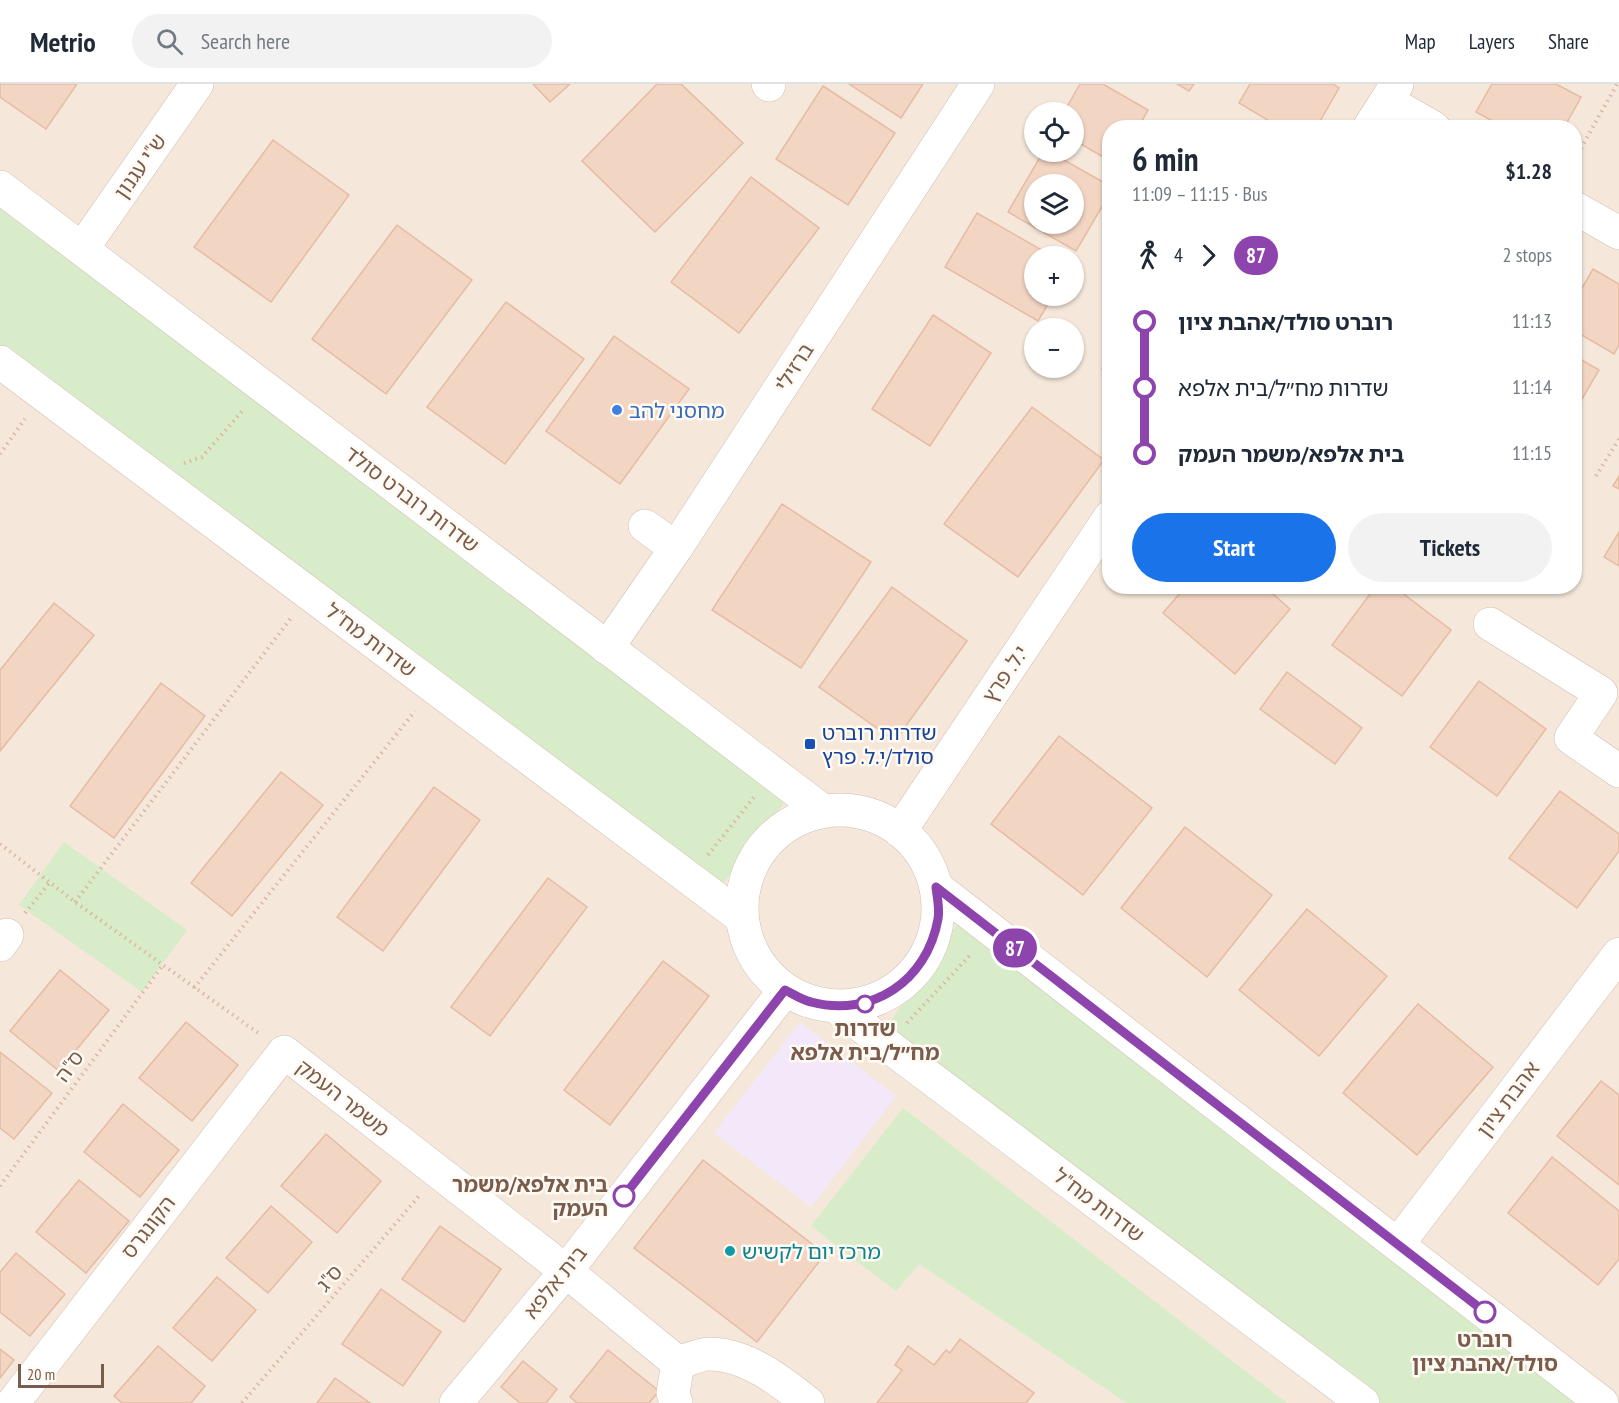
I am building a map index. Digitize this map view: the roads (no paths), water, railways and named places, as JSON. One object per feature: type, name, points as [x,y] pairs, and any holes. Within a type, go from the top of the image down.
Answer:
[{"type":"street","name":"ש\"י עגנון","points":[[82,249],[197,84]]},
{"type":"street","name":"ברזילי","points":[[607,648],[676,548],[978,84]]},
{"type":"street","points":[[1374,120],[1392,92],[1425,120]]},
{"type":"street","name":"שדרות רוברט סולד","points":[[0,187],[823,811]]},
{"type":"street","points":[[1582,212],[1619,233]]},
{"type":"street","name":"שדרות מח\"ל","points":[[0,362],[741,917]]},
{"type":"street","points":[[645,526],[676,548]]},
{"type":"street","name":"י.ל. פרץ","points":[[900,831],[1102,529]]},
{"type":"street","points":[[1490,624],[1601,693],[1571,738],[1619,771]]},
{"type":"street","points":[[823,811],[850,811],[868,815],[900,831],[923,856],[936,887],[938,917],[931,946],[916,972],[893,991],[865,1004],[835,1006],[809,1002],[785,990],[763,971],[749,946],[741,917],[743,888],[753,861],[771,838],[795,821],[823,811]]},
{"type":"street","points":[[936,887],[1602,1403]]},
{"type":"street","name":"אהבת ציון","points":[[1398,1244],[1619,954]]},
{"type":"street","name":"בית אלפא","points":[[456,1403],[566,1270],[785,990]]},
{"type":"street","name":"שדרות מח\"ל","points":[[835,1006],[1363,1403]]},
{"type":"street","name":"משמר העמק","points":[[284,1052],[566,1270],[678,1363]]},
{"type":"street","name":"הקונגרס","points":[[13,1403],[284,1052]]},
{"type":"street","points":[[676,1403],[673,1393],[678,1363],[708,1354],[740,1359],[785,1385],[808,1403]]},
{"type":"place","name":"מחסני להב","points":[[617,410]]},
{"type":"place","name":"שדרות רוברט סולד/י.ל. פרץ","points":[[810,744]]},
{"type":"place","name":"שדרות מח״ל/בית אלפא","points":[[865,1004]]},
{"type":"place","name":"בית אלפא/משמר העמק","points":[[624,1196]]},
{"type":"place","name":"מרכז יום לקשיש","points":[[730,1251]]},
{"type":"place","name":"רוברט סולד/אהבת ציון","points":[[1485,1312]]}]
